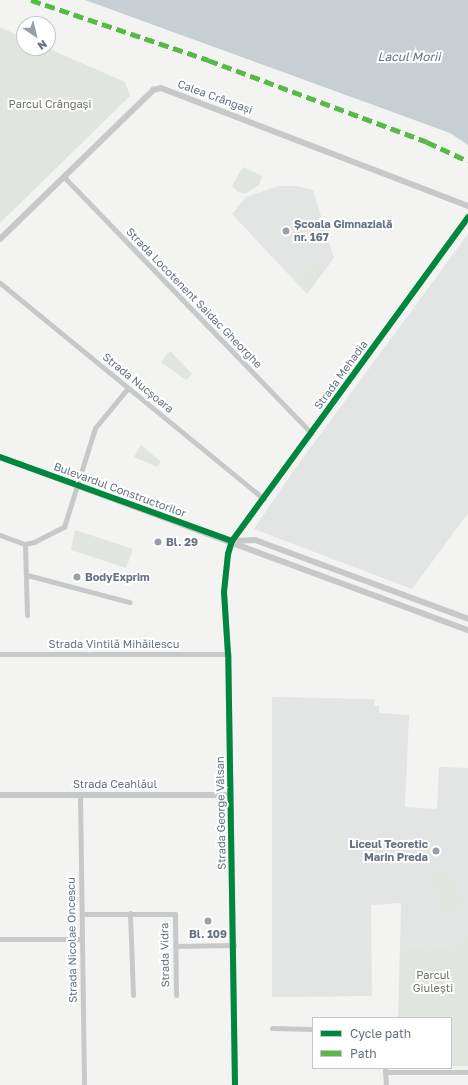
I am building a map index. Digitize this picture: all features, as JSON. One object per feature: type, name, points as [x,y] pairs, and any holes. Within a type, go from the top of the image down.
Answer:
[{"type":"street","name":"Calea Crângași","points":[[0,239],[153,90],[161,88],[468,206]]},
{"type":"street","name":"Strada Locotenent Saidac Gheorghe","points":[[64,177],[311,433]]},
{"type":"street","name":"Strada Mehadia","points":[[232,541],[467,219]]},
{"type":"street","name":"Strada Nucșoara","points":[[0,283],[264,499]]},
{"type":"street","points":[[0,535],[26,544],[34,542],[64,527],[95,428],[128,388]]},
{"type":"street","name":"Bulevardul Constructorilor","points":[[0,457],[232,541],[250,550],[350,585],[468,630]]},
{"type":"street","name":"Bulevardul Constructorilor","points":[[232,541],[255,540],[468,619]]},
{"type":"street","name":"Strada George Vâlsan","points":[[232,541],[224,578],[228,654],[234,946],[235,1085]]},
{"type":"street","points":[[26,544],[28,575],[27,614]]},
{"type":"street","points":[[28,575],[129,602]]},
{"type":"street","points":[[350,585],[353,576]]},
{"type":"street","name":"Strada Vintilă Mihăilescu","points":[[0,654],[228,654]]},
{"type":"street","name":"Strada Nicolae Oncescu","points":[[80,794],[84,1085]]},
{"type":"street","name":"Strada Ceahlăul","points":[[0,795],[230,795]]},
{"type":"street","points":[[82,914],[130,913],[133,996]]},
{"type":"street","name":"Strada Vidra","points":[[130,913],[175,914],[176,995]]},
{"type":"street","points":[[0,938],[82,939]]},
{"type":"street","points":[[175,946],[234,946]]},
{"type":"street","points":[[272,1028],[312,1029]]},
{"type":"street","points":[[386,1085],[385,1070],[468,1072]]},
{"type":"shaded area","name":"Școala Gimnazială nr. 167","points":[[278,186],[297,186],[313,190],[334,258],[307,294],[232,214],[246,197]]},
{"type":"shaded area","points":[[468,234],[468,513],[412,589],[254,529],[292,473]]},
{"type":"shaded area","points":[[272,697],[375,699],[374,706],[379,706],[379,713],[409,715],[405,807],[437,809],[439,767],[468,768],[468,932],[452,947],[400,945],[401,903],[371,905],[372,996],[272,997]]},
{"type":"green space","name":"Parcul Crângași","points":[[0,27],[16,34],[16,56],[56,56],[56,52],[125,82],[130,96],[0,223]]},
{"type":"green space","points":[[243,167],[262,176],[259,185],[245,194],[238,192],[232,186]]},
{"type":"green space","points":[[311,262],[324,271],[310,290],[297,280]]},
{"type":"green space","points":[[170,351],[192,374],[186,380],[161,362]]},
{"type":"green space","points":[[141,445],[161,462],[157,467],[134,457]]},
{"type":"green space","points":[[75,530],[133,549],[126,568],[71,550]]},
{"type":"green space","points":[[448,868],[464,904],[444,913],[428,877]]},
{"type":"green space","name":"Parcul Giulești","points":[[468,932],[468,1066],[452,1066],[452,1017],[398,1017],[400,945],[452,947]]},
{"type":"water","name":"Lacul Morii","points":[[85,0],[468,0],[468,145],[450,133]]},
{"type":"marked path","points":[[31,0],[208,60],[427,142],[468,161]]},
{"type":"cycle path","points":[[235,1085],[228,654],[224,592],[228,554],[232,541],[468,217]]},
{"type":"cycle path","points":[[0,457],[232,541]]},
{"type":"place","name":"Școala Gimnazială nr. 167","points":[[286,231]]},
{"type":"place","name":"Bl. 29","points":[[158,542]]},
{"type":"place","name":"BodyExprim","points":[[77,577]]},
{"type":"place","name":"Liceul Teoretic Marin Preda","points":[[436,851]]},
{"type":"place","name":"Bl. 109","points":[[208,921]]}]
